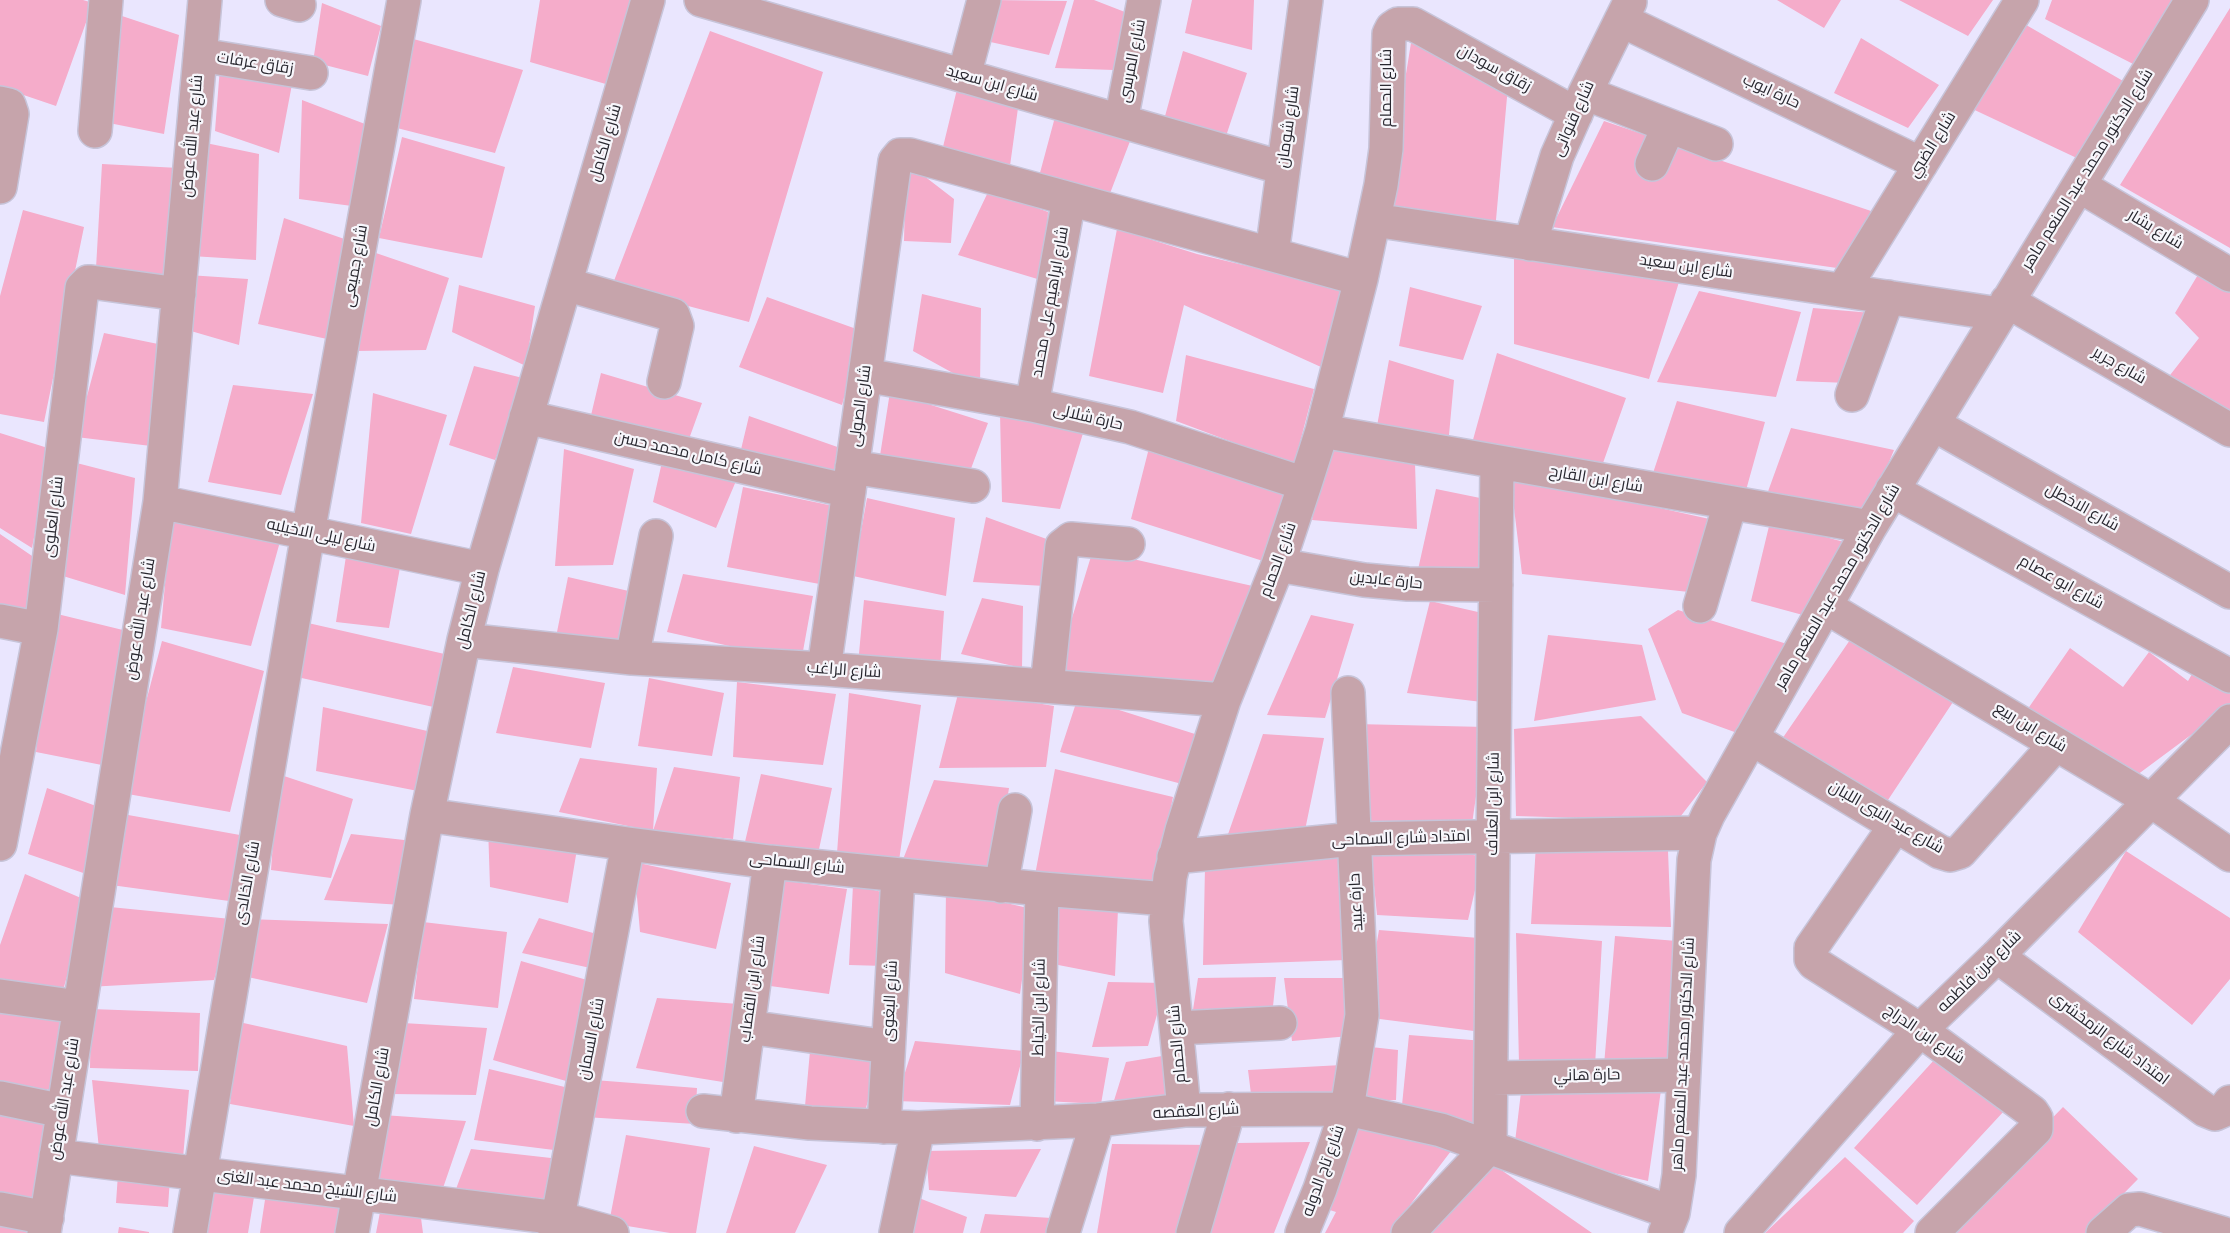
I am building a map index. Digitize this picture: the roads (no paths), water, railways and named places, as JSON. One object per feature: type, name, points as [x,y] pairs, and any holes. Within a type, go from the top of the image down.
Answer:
[{"type":"street","points":[[95,131],[106,0]]},
{"type":"street","name":"شارع عبد الله عوض","points":[[45,1226],[160,502],[205,0]]},
{"type":"street","name":"شارع جميعى","points":[[308,533],[404,0]]},
{"type":"street","name":"شارع الكامل","points":[[352,1233],[428,815],[464,640],[482,569],[648,0]]},
{"type":"street","name":"شارع ابن سعيد","points":[[701,0],[752,7],[964,76],[1283,168]]},
{"type":"street","points":[[964,76],[984,0]]},
{"type":"street","name":"شارع المرسى","points":[[1121,122],[1144,0]]},
{"type":"street","name":"شارع شومان","points":[[1272,254],[1306,0]]},
{"type":"street","name":"شارع الضبي","points":[[1843,290],[2022,0]]},
{"type":"street","name":"شارع الدكتور محمد عبد المنعم ماهر","points":[[1672,1225],[1679,1175],[1691,888],[1700,833],[1870,527],[2192,0]]},
{"type":"street","name":"حارة ايوب","points":[[1626,10],[1921,164]]},
{"type":"street","name":"شارع قنواتى","points":[[1530,244],[1557,156],[1580,103],[1626,10]]},
{"type":"street","name":"شارع الحمام","points":[[1184,1110],[1166,921],[1174,857],[1224,700],[1278,565],[1322,431],[1361,279],[1386,149],[1389,77],[1387,42],[1392,28],[1406,22],[1413,24]]},
{"type":"street","name":"زقاق سودان","points":[[1413,24],[1580,103],[1670,126],[1716,144]]},
{"type":"street","name":"زقاق عرفات","points":[[200,55],[310,73]]},
{"type":"street","points":[[0,103],[9,105],[12,114],[0,187]]},
{"type":"street","points":[[1652,164],[1670,126]]},
{"type":"street","name":"شارع الصولى","points":[[824,669],[895,161],[900,155],[910,155],[1069,200]]},
{"type":"street","name":"شارع بشار","points":[[2080,186],[2230,275]]},
{"type":"street","points":[[1069,200],[1361,279]]},
{"type":"street","name":"شارع ابراهيم على محمد","points":[[1032,405],[1069,200]]},
{"type":"street","name":"شارع ابن سعيد","points":[[1374,220],[1888,297],[2003,308]]},
{"type":"street","name":"شارع العلوى","points":[[0,844],[13,706],[41,629],[82,288],[91,282],[179,294]]},
{"type":"street","points":[[565,284],[673,315],[677,326],[664,382]]},
{"type":"street","points":[[1851,394],[1888,297]]},
{"type":"street","name":"شارع جرير","points":[[2003,308],[2230,430]]},
{"type":"street","name":"حارة شلالى","points":[[865,375],[1032,405],[1130,427],[1305,484]]},
{"type":"street","name":"شارع كامل محمد حسن","points":[[526,417],[851,479],[973,486]]},
{"type":"street","name":"شارع الاخطل","points":[[1933,424],[2230,592]]},
{"type":"street","name":"شارع ابن القارح","points":[[1322,431],[1870,527]]},
{"type":"street","name":"شارع ابن العلاف","points":[[1490,1146],[1497,462]]},
{"type":"street","name":"شارع ابو عصام","points":[[1893,490],[2230,675]]},
{"type":"street","name":"شارع ليلى الاخيليه","points":[[160,502],[482,569]]},
{"type":"street","points":[[1700,606],[1730,504]]},
{"type":"street","name":"شارع الخالدى","points":[[190,1233],[308,533]]},
{"type":"street","points":[[632,658],[656,536]]},
{"type":"street","points":[[1047,686],[1061,549],[1064,543],[1071,539],[1128,544]]},
{"type":"street","name":"حارة عابدين","points":[[1278,565],[1332,575],[1408,584],[1496,585]]},
{"type":"street","name":"شارع ابن ربيع","points":[[1826,607],[2150,800],[2230,855]]},
{"type":"street","points":[[0,621],[41,629]]},
{"type":"street","name":"شارع الراغب","points":[[464,640],[632,658],[824,669],[1224,700]]},
{"type":"street","name":"حارة عبيد","points":[[1347,1109],[1362,1015],[1348,693]]},
{"type":"street","name":"شارع فرن فاطمه","points":[[1741,1233],[1920,1030],[1997,956],[2230,721]]},
{"type":"street","name":"شارع عبد النبى اللبان","points":[[1751,738],[1940,852],[1950,855],[1960,852],[2056,744]]},
{"type":"street","points":[[1001,886],[1015,810]]},
{"type":"street","name":"شارع السماحى","points":[[428,815],[770,862],[1042,890],[1167,899]]},
{"type":"street","name":"شارع ابن الدراج","points":[[1896,825],[1809,953],[1814,963],[1920,1030],[2032,1112],[2036,1118],[2036,1129],[1932,1233]]},
{"type":"street","name":"امتداد شارع السماحى","points":[[1174,857],[1353,838],[1700,833]]},
{"type":"street","name":"شارع السمان","points":[[556,1226],[628,844]]},
{"type":"street","name":"شارع ابن القصاب","points":[[736,1116],[770,862]]},
{"type":"street","name":"شارع البغوى","points":[[884,1127],[898,876]]},
{"type":"street","name":"شارع ابن الخياط","points":[[1037,1124],[1042,890]]},
{"type":"street","name":"امتداد شارع الزمخشرى","points":[[1997,956],[2205,1110],[2214,1114],[2227,1106]]},
{"type":"street","points":[[0,996],[79,1007]]},
{"type":"street","points":[[1177,1028],[1280,1023]]},
{"type":"street","points":[[748,1027],[888,1047]]},
{"type":"street","name":"حارة هاني","points":[[1492,1078],[1682,1075]]},
{"type":"street","points":[[0,1098],[63,1111]]},
{"type":"street","points":[[1193,1233],[1228,1109]]},
{"type":"street","name":"شارع العقصه","points":[[703,1111],[810,1123],[918,1128],[1098,1120],[1184,1110],[1347,1109],[1441,1131],[1490,1146],[1672,1225]]},
{"type":"street","name":"شارع تاج الدوله","points":[[1302,1233],[1320,1189],[1347,1109]]},
{"type":"street","points":[[1063,1233],[1098,1120]]},
{"type":"street","points":[[896,1233],[918,1128]]},
{"type":"street","points":[[1408,1233],[1490,1146]]},
{"type":"street","name":"شارع الشيخ محمد عبد الغنى","points":[[56,1156],[358,1193],[612,1233]]},
{"type":"street","points":[[0,1209],[45,1226]]},
{"type":"street","points":[[2103,1233],[2129,1210],[2140,1209],[2222,1233]]}]
